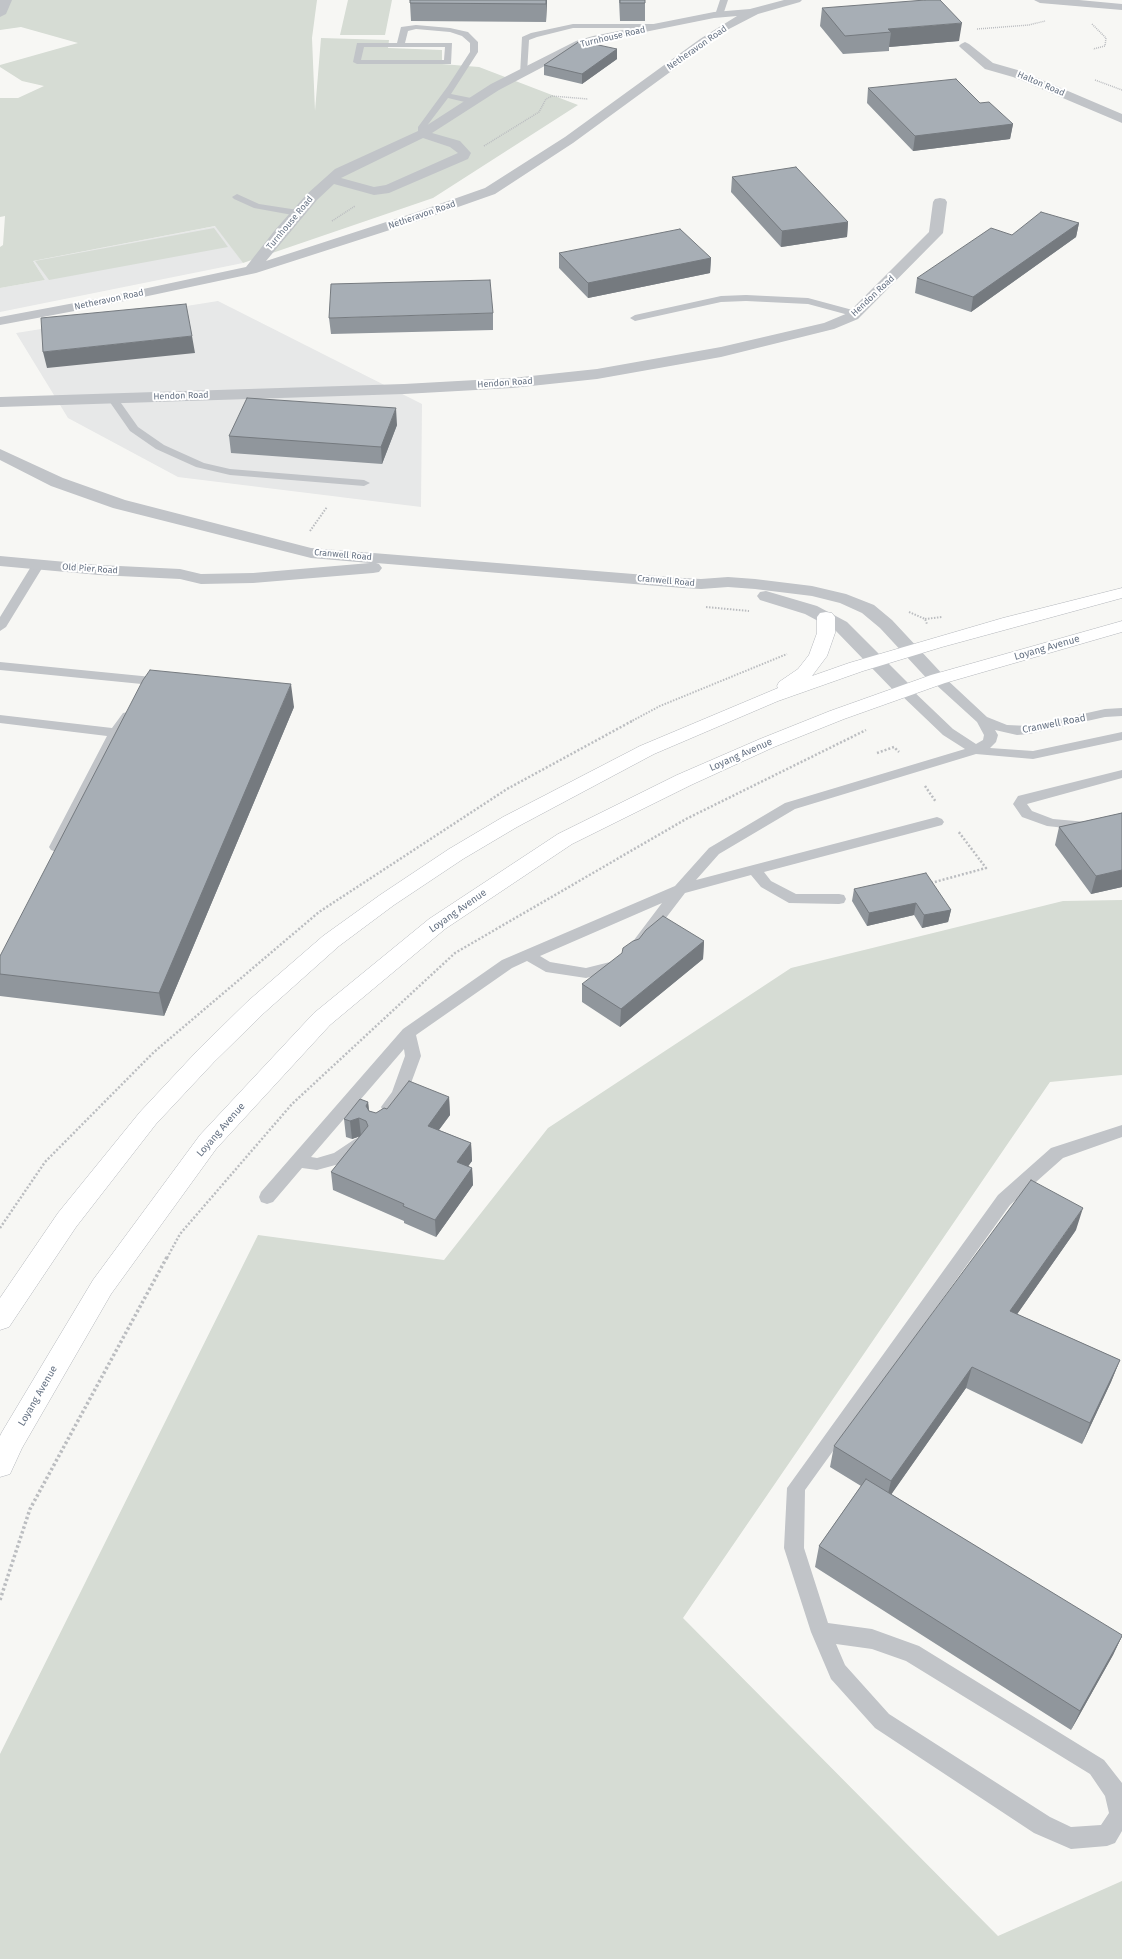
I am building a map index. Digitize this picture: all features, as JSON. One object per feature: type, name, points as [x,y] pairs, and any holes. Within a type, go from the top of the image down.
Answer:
[{"type":"main road","points":[[0,1319],[67,1220],[148,1118],[206,1056],[256,1007],[331,941],[437,866],[510,822],[647,750],[770,697],[874,661],[911,650],[1009,622],[1122,593]]},
{"type":"main road","points":[[770,697],[805,673],[818,656],[826,633],[826,617]]},
{"type":"main road","name":"Loyang Avenue","points":[[0,1465],[12,1440],[106,1281],[208,1142],[322,1019],[437,924],[565,839],[684,780],[767,743],[837,715],[938,679],[1122,626]]},
{"type":"street","points":[[0,14],[6,0]]},
{"type":"street","name":"Netheravon Road","points":[[0,321],[101,302],[251,270],[419,216],[490,191],[569,140],[704,41],[754,12],[796,0]]},
{"type":"street","points":[[1040,0],[1122,7]]},
{"type":"street","name":"Turnhouse Road","points":[[251,270],[312,197],[340,172],[422,134],[473,101],[523,72],[580,43],[719,15],[754,12]]},
{"type":"street","name":"Halton Road","points":[[965,46],[989,66],[1017,74],[1122,119]]},
{"type":"street","points":[[331,179],[374,191],[389,189],[463,156],[465,153],[455,144],[422,134]]},
{"type":"street","name":"Hendon Road","points":[[0,402],[404,389],[512,383],[597,374],[721,352],[829,326],[856,314],[936,233],[940,202]]},
{"type":"street","name":"Cranwell Road","points":[[0,454],[57,482],[119,504],[311,553],[701,584],[725,582],[755,584],[812,591],[846,599],[868,609],[886,624],[938,679]]},
{"type":"street","name":"Old Pier Road","points":[[180,574],[199,569],[225,570],[269,563],[274,558],[280,544]]},
{"type":"street","name":"Old Pier Road","points":[[253,578],[289,571],[311,553]]},
{"type":"street","name":"Old Pier Road","points":[[0,560],[38,565],[180,574],[201,578],[253,578],[330,572],[418,562]]},
{"type":"street","name":"Cranwell Road","points":[[701,584],[721,591],[773,597],[811,610],[826,617],[841,626],[905,691]]},
{"type":"lane","points":[[719,15],[724,0]]},
{"type":"lane","points":[[523,72],[525,39],[534,35],[574,26],[662,26]]},
{"type":"lane","points":[[401,45],[404,30],[416,27],[450,30],[465,34],[474,42],[474,52],[446,95],[422,127],[422,134]]},
{"type":"lane","points":[[360,45],[401,45],[449,45],[448,62],[357,62],[360,45]]},
{"type":"lane","points":[[446,95],[473,101]]},
{"type":"lane","points":[[237,196],[257,206],[298,213]]},
{"type":"lane","points":[[635,318],[721,299],[746,298],[808,301],[856,314]]},
{"type":"lane","points":[[112,398],[134,429],[160,447],[200,465],[230,472],[364,483]]},
{"type":"lane","points":[[0,627],[38,565]]},
{"type":"lane","points":[[0,666],[172,682]]},
{"type":"lane","name":"Cranwell Road","points":[[938,679],[982,720],[994,726],[1017,731],[1122,712]]},
{"type":"lane","points":[[147,693],[156,681]]},
{"type":"lane","name":"Cranwell Road","points":[[905,691],[948,732],[976,750]]},
{"type":"lane","points":[[50,859],[115,733],[138,704]]},
{"type":"lane","points":[[0,718],[115,733]]},
{"type":"lane","points":[[632,952],[680,889],[714,851],[790,806],[976,750],[989,742],[991,735],[982,720]]},
{"type":"lane","points":[[976,750],[1007,754],[1033,755],[1122,736]]},
{"type":"lane","points":[[1094,826],[1052,822],[1027,814],[1020,804],[1023,799],[1122,774]]},
{"type":"lane","points":[[267,1197],[408,1033],[507,964],[680,889],[937,822]]},
{"type":"lane","points":[[754,870],[766,884],[794,899],[839,899]]},
{"type":"lane","points":[[528,955],[546,967],[586,973],[614,966]]},
{"type":"lane","points":[[382,1117],[399,1094],[413,1056],[408,1033]]},
{"type":"lane","points":[[822,1632],[872,1639],[912,1653],[1097,1767],[1115,1791],[1120,1815],[1107,1835],[1071,1838],[1042,1825],[882,1721],[838,1672],[822,1632],[794,1548],[796,1488],[1004,1200],[1057,1153],[1122,1131]]},
{"type":"lane","points":[[298,1161],[317,1164],[339,1158],[361,1143]]},
{"type":"path","points":[[1091,24],[1106,38],[1105,46],[1093,49]]},
{"type":"path","points":[[1095,80],[1122,90]]},
{"type":"path","points":[[312,528],[327,507]]},
{"type":"shaded area","points":[[0,0],[317,0],[312,38],[315,111],[321,38],[389,40],[388,48],[442,50],[442,64],[479,67],[578,105],[433,198],[243,263],[215,226],[33,261],[45,280],[0,288],[0,247],[3,245],[5,216],[0,217],[0,98],[18,98],[44,86],[22,81],[0,67],[0,65],[78,43],[21,27],[0,30]]},
{"type":"shaded area","points":[[348,0],[392,0],[385,35],[340,35]]},
{"type":"shaded area","points":[[216,226],[243,263],[0,312],[0,288],[45,280],[33,261]]},
{"type":"shaded area","points":[[214,228],[228,247],[49,280],[35,261]]},
{"type":"shaded area","points":[[218,301],[422,404],[421,507],[178,477],[68,418],[16,333]]},
{"type":"shaded area","points":[[1122,900],[1122,1075],[1050,1082],[683,1618],[998,1936],[1122,1881],[1122,1959],[0,1959],[0,1754],[258,1235],[444,1260],[548,1128],[791,968],[1063,901]]},
{"type":"building","points":[[410,0],[546,0],[546,4],[410,3]]},
{"type":"building","points":[[620,0],[645,0],[645,3],[620,3]]},
{"type":"building","points":[[940,0],[962,23],[888,29],[891,32],[845,36],[822,8]]},
{"type":"building","points":[[580,41],[617,49],[582,74],[544,65]]},
{"type":"building","points":[[956,79],[980,103],[989,102],[1013,124],[915,136],[868,88]]},
{"type":"building","points":[[796,167],[848,222],[782,231],[732,177]]},
{"type":"building","points":[[1041,212],[1079,223],[973,297],[917,278],[991,228],[1012,235]]},
{"type":"building","points":[[680,229],[711,258],[588,283],[559,253]]},
{"type":"building","points":[[490,280],[493,313],[329,318],[331,284]]},
{"type":"building","points":[[186,304],[192,336],[43,352],[41,318]]},
{"type":"building","points":[[247,398],[396,408],[381,447],[229,436]]},
{"type":"building","points":[[150,670],[291,684],[159,993],[0,974],[0,956],[143,680]]},
{"type":"building","points":[[1122,813],[1122,870],[1096,876],[1059,827]]},
{"type":"building","points":[[926,873],[951,910],[924,915],[916,903],[869,913],[854,889]]},
{"type":"building","points":[[663,916],[704,941],[621,1009],[582,984],[622,953],[623,948],[639,939],[646,930]]},
{"type":"building","points":[[409,1081],[449,1097],[428,1126],[471,1143],[457,1162],[472,1168],[435,1220],[403,1206],[404,1204],[331,1172],[368,1126],[366,1121],[359,1118],[350,1121],[344,1119],[360,1099],[368,1102],[366,1106],[369,1111],[376,1113],[384,1108],[387,1109]]},
{"type":"building","points":[[1031,1180],[1083,1208],[1010,1311],[1120,1360],[1090,1423],[972,1367],[891,1481],[834,1446]]},
{"type":"building","points":[[866,1479],[1122,1635],[1080,1711],[819,1546]]}]
